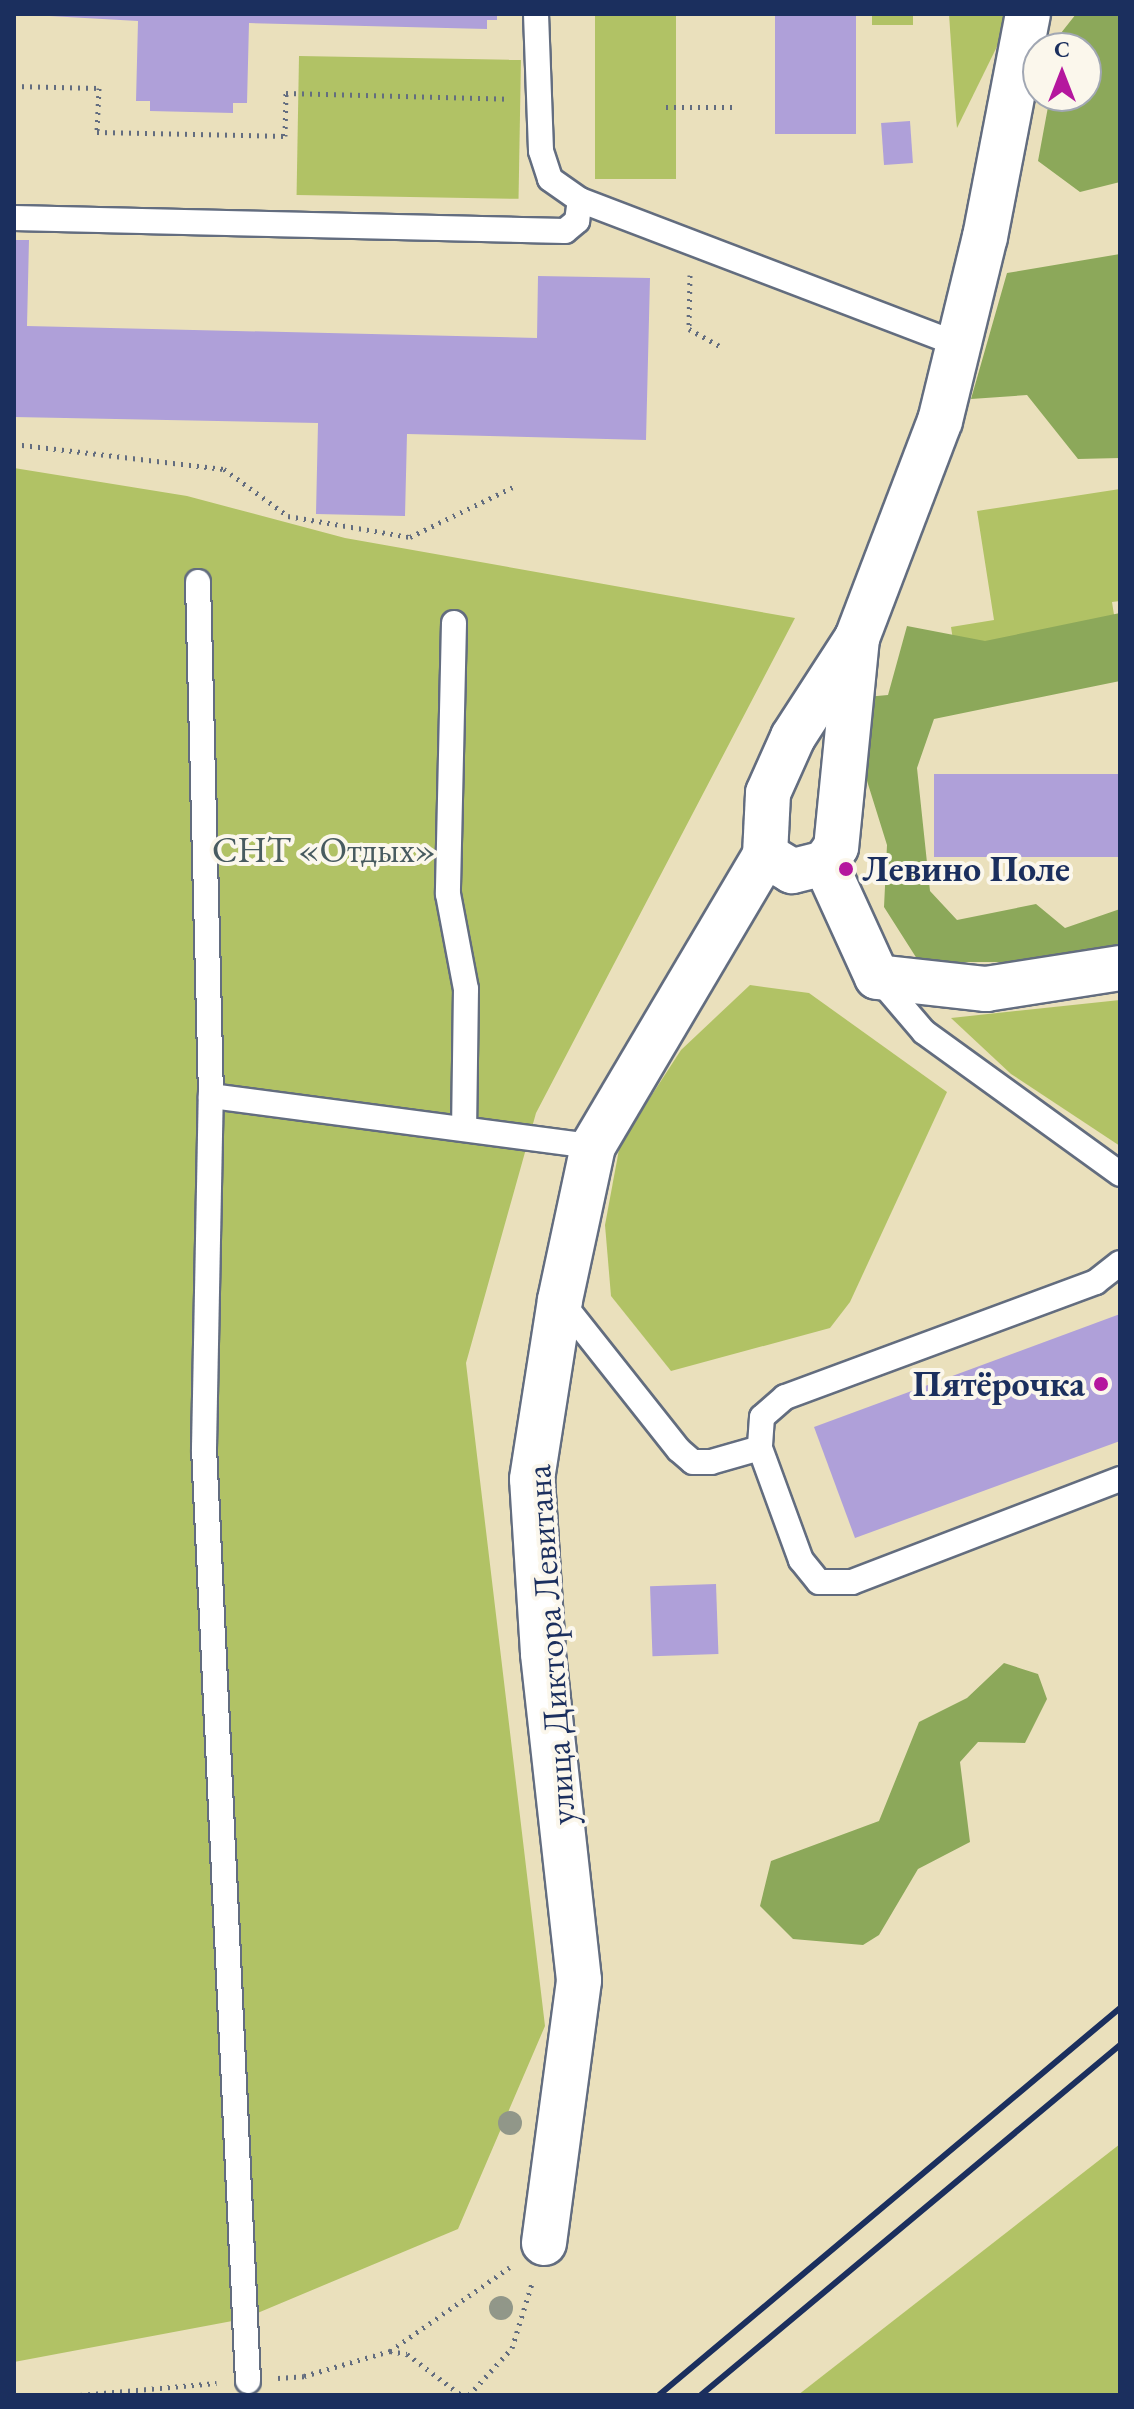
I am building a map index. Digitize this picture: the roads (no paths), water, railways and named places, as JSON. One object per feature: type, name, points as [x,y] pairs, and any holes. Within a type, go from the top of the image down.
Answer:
[{"type":"street","name":"улица Диктора Левитана","points":[[544,2243],[579,1980],[543,1653],[532,1479],[560,1300],[593,1146],[765,855],[768,793],[793,737],[857,638],[940,421],[1028,14]]},
{"type":"street","name":"улица Диктора Левитана","points":[[825,863],[836,847],[857,638]]},
{"type":"street","points":[[765,855],[792,871],[825,863],[877,977],[986,989],[1120,968]]},
{"type":"lane","points":[[536,14],[541,151],[550,179],[580,200],[958,344]]},
{"type":"lane","points":[[14,218],[565,231],[577,221],[580,200]]},
{"type":"lane","points":[[198,582],[211,1096],[204,1448],[248,2381]]},
{"type":"lane","points":[[454,623],[448,894],[466,989],[464,1128]]},
{"type":"lane","points":[[877,977],[924,1032],[1120,1174]]},
{"type":"lane","points":[[211,1096],[593,1146]]},
{"type":"lane","points":[[1120,1263],[1096,1282],[785,1397],[762,1417],[760,1448],[801,1560],[819,1582],[852,1582],[1120,1479]]},
{"type":"lane","points":[[560,1300],[693,1462],[711,1462],[760,1448]]},
{"type":"railway","points":[[659,2395],[1120,2008]]},
{"type":"railway","points":[[701,2395],[1120,2045]]},
{"type":"place","name":"Левино Поле","points":[[846,869]]},
{"type":"place","name":"Пятёрочка","points":[[1101,1384]]},
{"type":"park label","name":"СНТ «Отдых»","points":[[324,850]]}]
